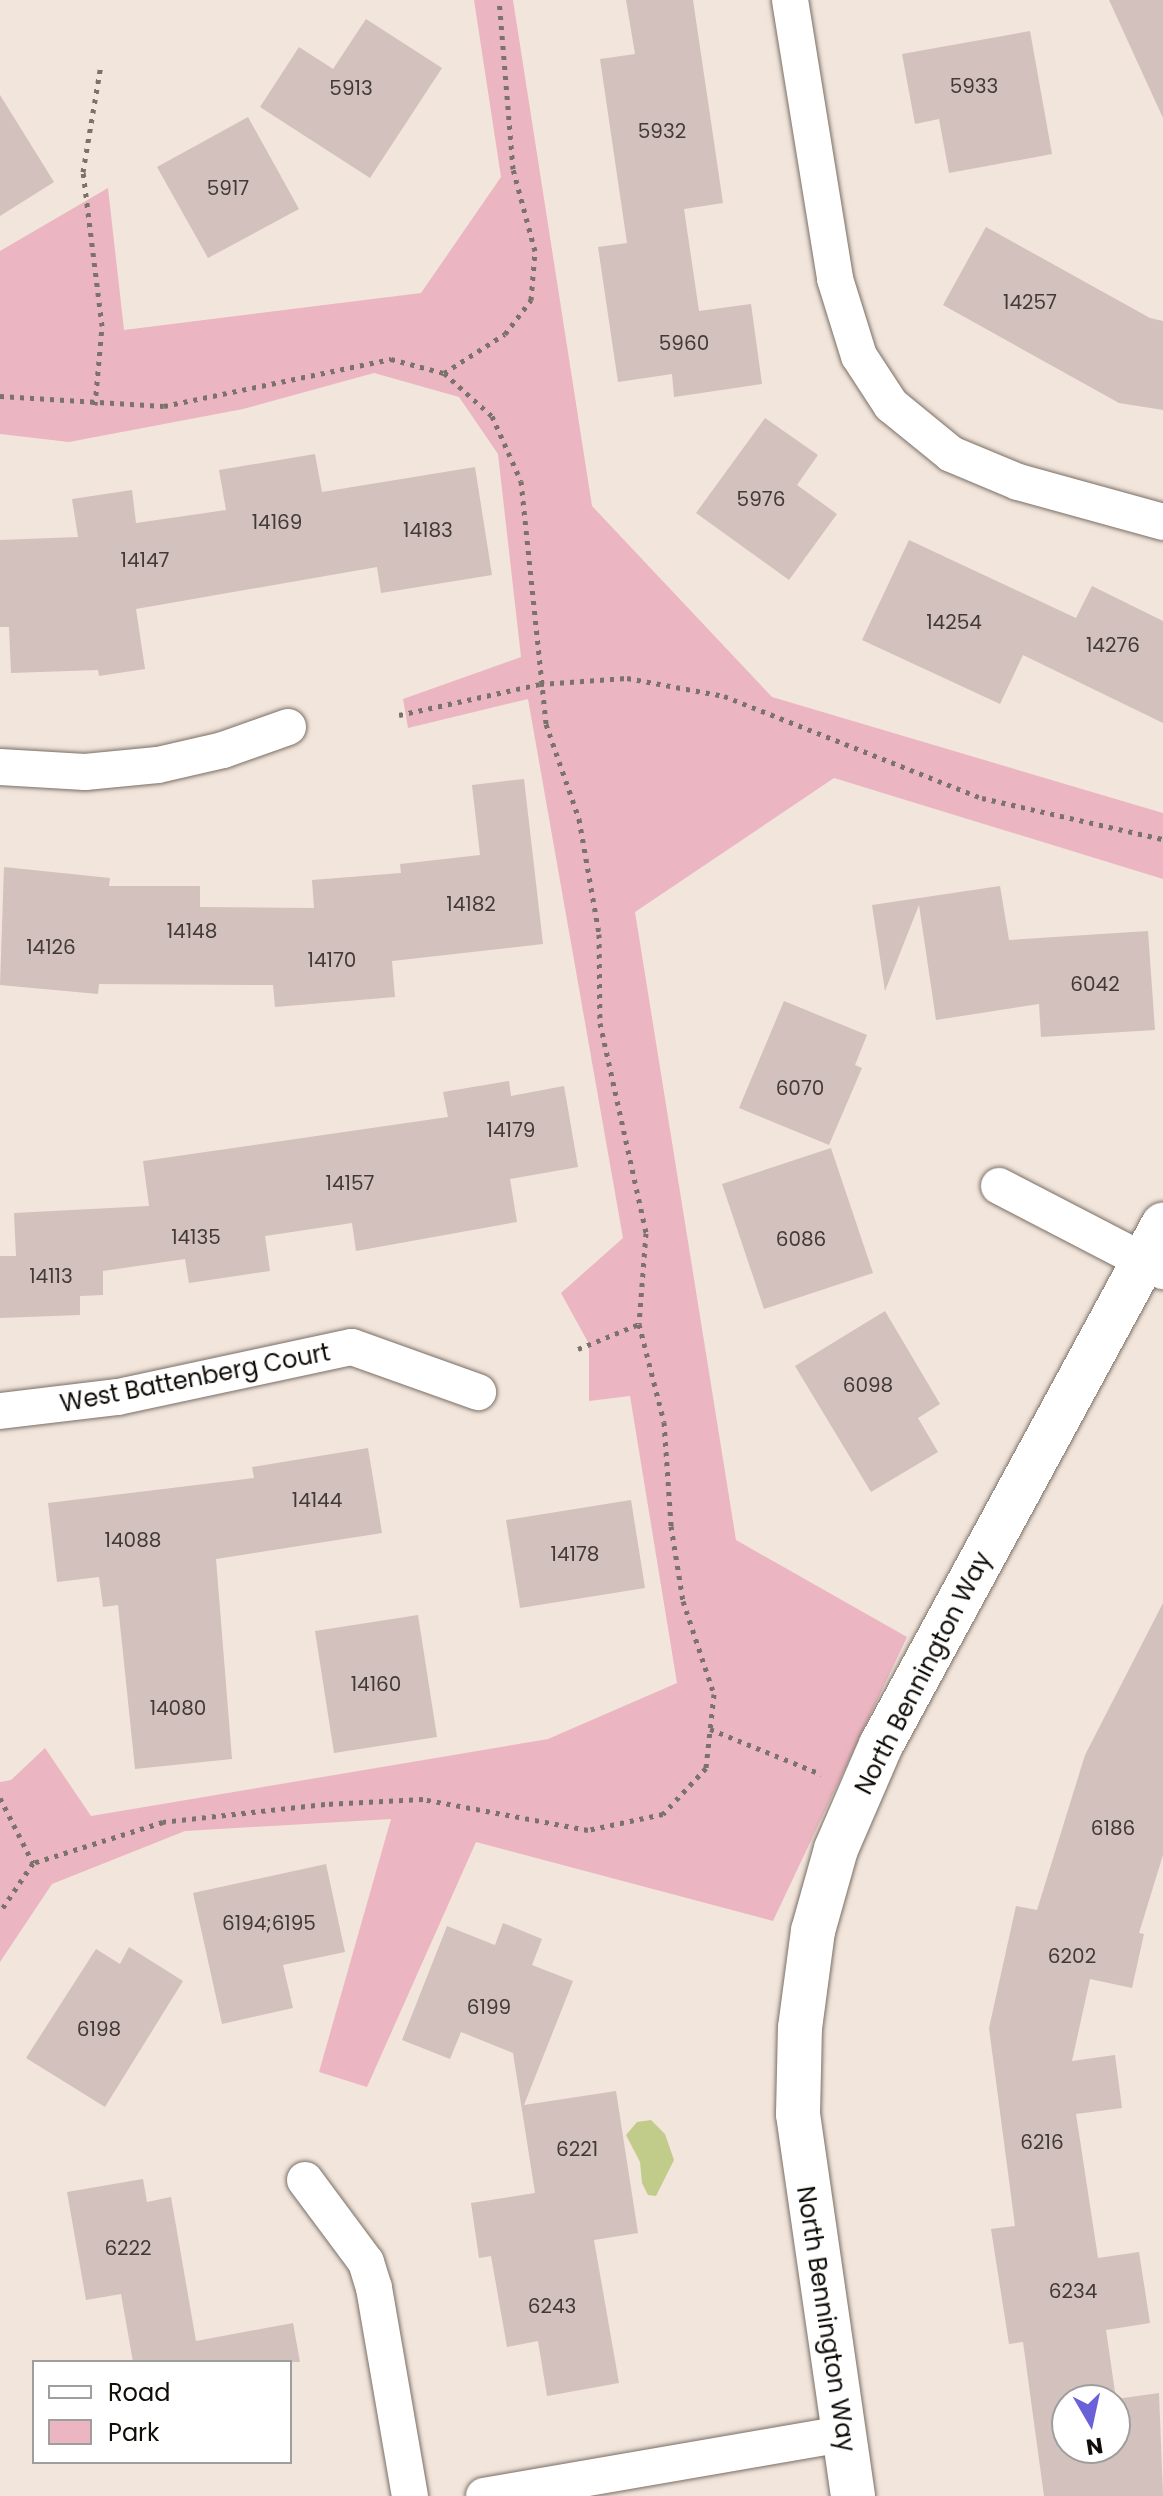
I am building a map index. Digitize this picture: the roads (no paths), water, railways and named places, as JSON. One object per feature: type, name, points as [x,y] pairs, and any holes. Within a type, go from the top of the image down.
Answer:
[{"type":"street","points":[[790,0],[835,279],[859,356],[891,405],[951,454],[1018,482],[1163,522]]},
{"type":"street","points":[[0,767],[85,772],[158,765],[223,750],[288,727]]},
{"type":"street","name":"North Bennington Way","points":[[853,2496],[798,2114],[800,2028],[813,1931],[836,1849],[881,1745],[1157,1252],[999,1186]]},
{"type":"street","name":"West Battenberg Court","points":[[0,1411],[118,1397],[352,1347],[478,1392]]},
{"type":"street","points":[[305,2180],[370,2275],[410,2496]]},
{"type":"street","points":[[484,2496],[844,2434]]}]
